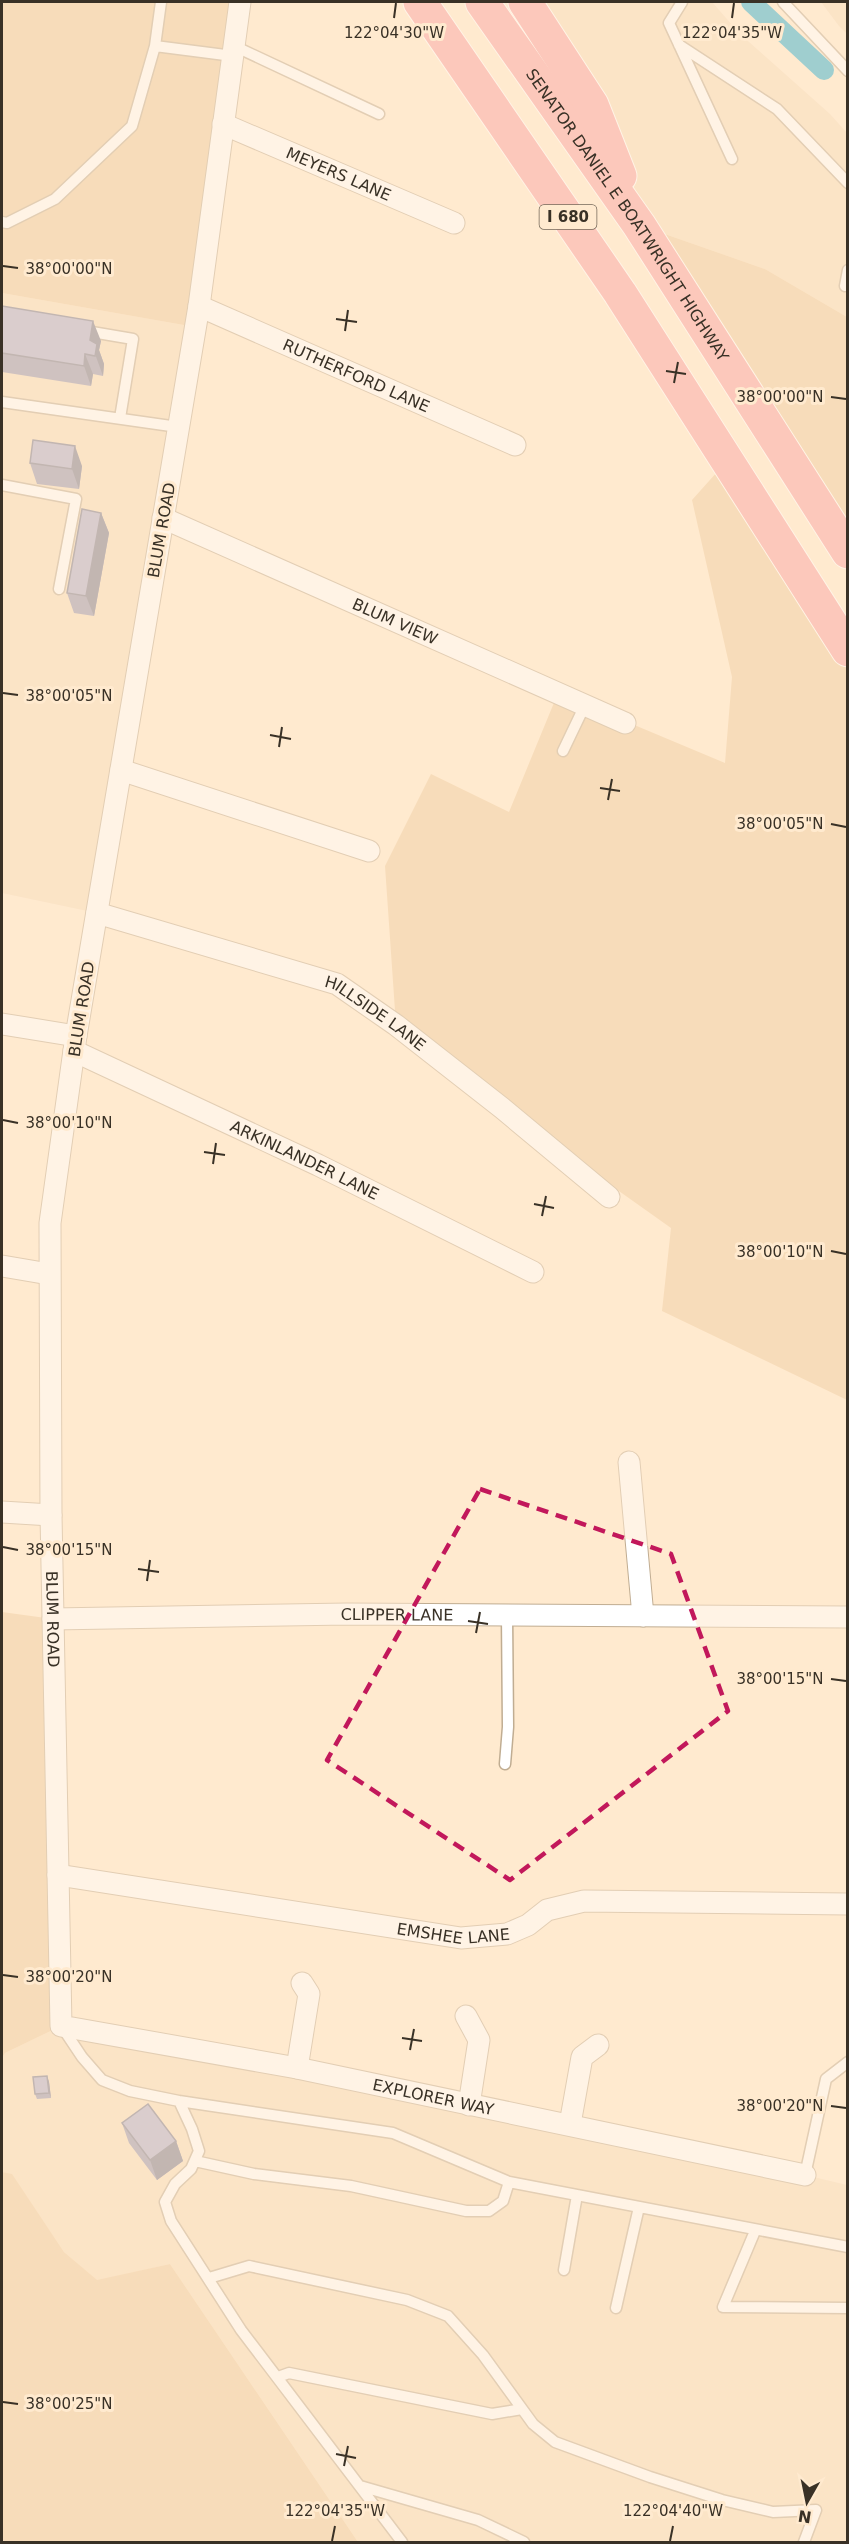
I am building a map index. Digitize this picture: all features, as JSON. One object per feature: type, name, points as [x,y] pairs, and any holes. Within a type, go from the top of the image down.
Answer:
[{"type":"highway","name":"I 680","points":[[420,2],[620,293],[848,650]]},
{"type":"highway","name":"SENATOR DANIEL E BOATWRIGHT HIGHWAY","points":[[482,2],[639,225],[848,552]]},
{"type":"highway","points":[[525,2],[592,105],[639,225]]},
{"type":"street","name":"BLUM ROAD","points":[[61,2026],[51,1515],[50,1223],[55,1173],[75,1044],[199,306],[240,2]]},
{"type":"street","name":"MEYERS LANE","points":[[224,124],[454,223]]},
{"type":"street","name":"RUTHERFORD LANE","points":[[199,306],[515,445]]},
{"type":"street","name":"BLUM VIEW","points":[[163,518],[625,723]]},
{"type":"street","points":[[121,771],[369,851]]},
{"type":"street","name":"HILLSIDE LANE","points":[[97,913],[337,984],[396,1025],[476,1087],[609,1197]]},
{"type":"street","name":"ARKINLANDER LANE","points":[[2,1024],[75,1044],[533,1272]]},
{"type":"street","points":[[2,1266],[49,1274]]},
{"type":"street","points":[[629,1462],[643,1616]]},
{"type":"street","points":[[2,1512],[51,1515]]},
{"type":"street","name":"CLIPPER LANE","points":[[53,1619],[347,1614],[848,1617]]},
{"type":"street","name":"EMSHEE LANE","points":[[58,1875],[460,1938],[507,1934],[528,1925],[547,1911],[584,1902],[848,1904]]},
{"type":"street","points":[[297,2068],[309,1994],[302,1983]]},
{"type":"street","points":[[466,2016],[479,2040],[469,2105]]},
{"type":"street","name":"EXPLORER WAY","points":[[61,2026],[297,2068],[805,2175]]},
{"type":"street","points":[[570,2124],[582,2057],[598,2046]]},
{"type":"lane","points":[[2,222],[7,223],[55,199],[132,126],[155,46],[160,2]]},
{"type":"lane","points":[[682,2],[669,23],[732,159]]},
{"type":"lane","points":[[783,2],[848,71]]},
{"type":"lane","points":[[679,45],[777,109],[848,183]]},
{"type":"lane","points":[[155,46],[233,51],[379,114]]},
{"type":"lane","points":[[845,286],[848,270]]},
{"type":"lane","points":[[77,330],[134,339],[120,418]]},
{"type":"lane","points":[[2,402],[178,427]]},
{"type":"lane","points":[[2,485],[76,499],[59,589]]},
{"type":"lane","points":[[563,751],[585,705]]},
{"type":"lane","points":[[505,1764],[508,1727],[507,1615]]},
{"type":"lane","points":[[61,2026],[82,2057],[102,2080],[130,2091],[179,2101],[393,2133],[509,2182],[848,2247]]},
{"type":"lane","points":[[805,2175],[826,2079],[848,2062]]},
{"type":"lane","points":[[179,2101],[199,2151],[191,2169],[175,2184],[165,2202],[171,2221],[241,2330],[402,2542]]},
{"type":"lane","points":[[195,2161],[254,2174],[351,2186],[466,2211],[489,2211],[503,2201],[509,2182]]},
{"type":"lane","points":[[564,2270],[577,2195]]},
{"type":"lane","points":[[616,2308],[639,2207]]},
{"type":"lane","points":[[755,2231],[723,2307],[848,2308]]},
{"type":"lane","points":[[209,2278],[249,2266],[407,2300],[448,2316],[483,2355],[533,2424],[555,2442],[650,2477],[722,2500],[773,2512],[816,2510],[804,2542]]},
{"type":"lane","points":[[278,2377],[289,2373],[492,2414],[522,2409]]},
{"type":"lane","points":[[360,2486],[478,2520],[524,2542]]},
{"type":"highlighted area","points":[[480,1489],[671,1554],[728,1711],[510,1880],[327,1760]]},
{"type":"shaded area","points":[[2,2],[240,2],[195,327],[2,293]]},
{"type":"shaded area","points":[[525,2],[712,2],[740,34],[830,114],[847,133],[847,317],[765,269],[639,225]]},
{"type":"shaded area","points":[[821,2],[847,2],[847,34],[839,26]]},
{"type":"shaded area","points":[[639,225],[765,269],[847,317],[847,552]]},
{"type":"shaded area","points":[[2,293],[195,327],[97,913],[2,893]]},
{"type":"shaded area","points":[[726,462],[847,650],[847,1400],[662,1311],[671,1228],[502,1108],[396,1025],[385,866],[431,774],[509,812],[558,693],[725,763],[732,677],[692,500]]},
{"type":"shaded area","points":[[2,1612],[53,1619],[61,2026],[5,2053],[2,2058]]},
{"type":"shaded area","points":[[61,2026],[847,2185],[847,2542],[358,2542],[170,2264],[97,2281],[64,2252],[12,2175],[2,2172],[2,2058],[5,2053]]},
{"type":"shaded area","points":[[2,2172],[12,2174],[64,2252],[97,2280],[170,2264],[358,2542],[2,2542]]},
{"type":"building","points":[[2,306],[93,321],[90,340],[97,344],[95,356],[85,354],[84,366],[2,353]]},
{"type":"building","points":[[33,440],[75,446],[72,469],[30,463]]},
{"type":"building","points":[[82,509],[101,513],[86,596],[67,593]]},
{"type":"building","points":[[47,2076],[49,2093],[35,2094],[33,2077]]},
{"type":"building","points":[[148,2104],[176,2141],[150,2160],[122,2123]]},
{"type":"waterway","points":[[751,2],[824,70]]}]
